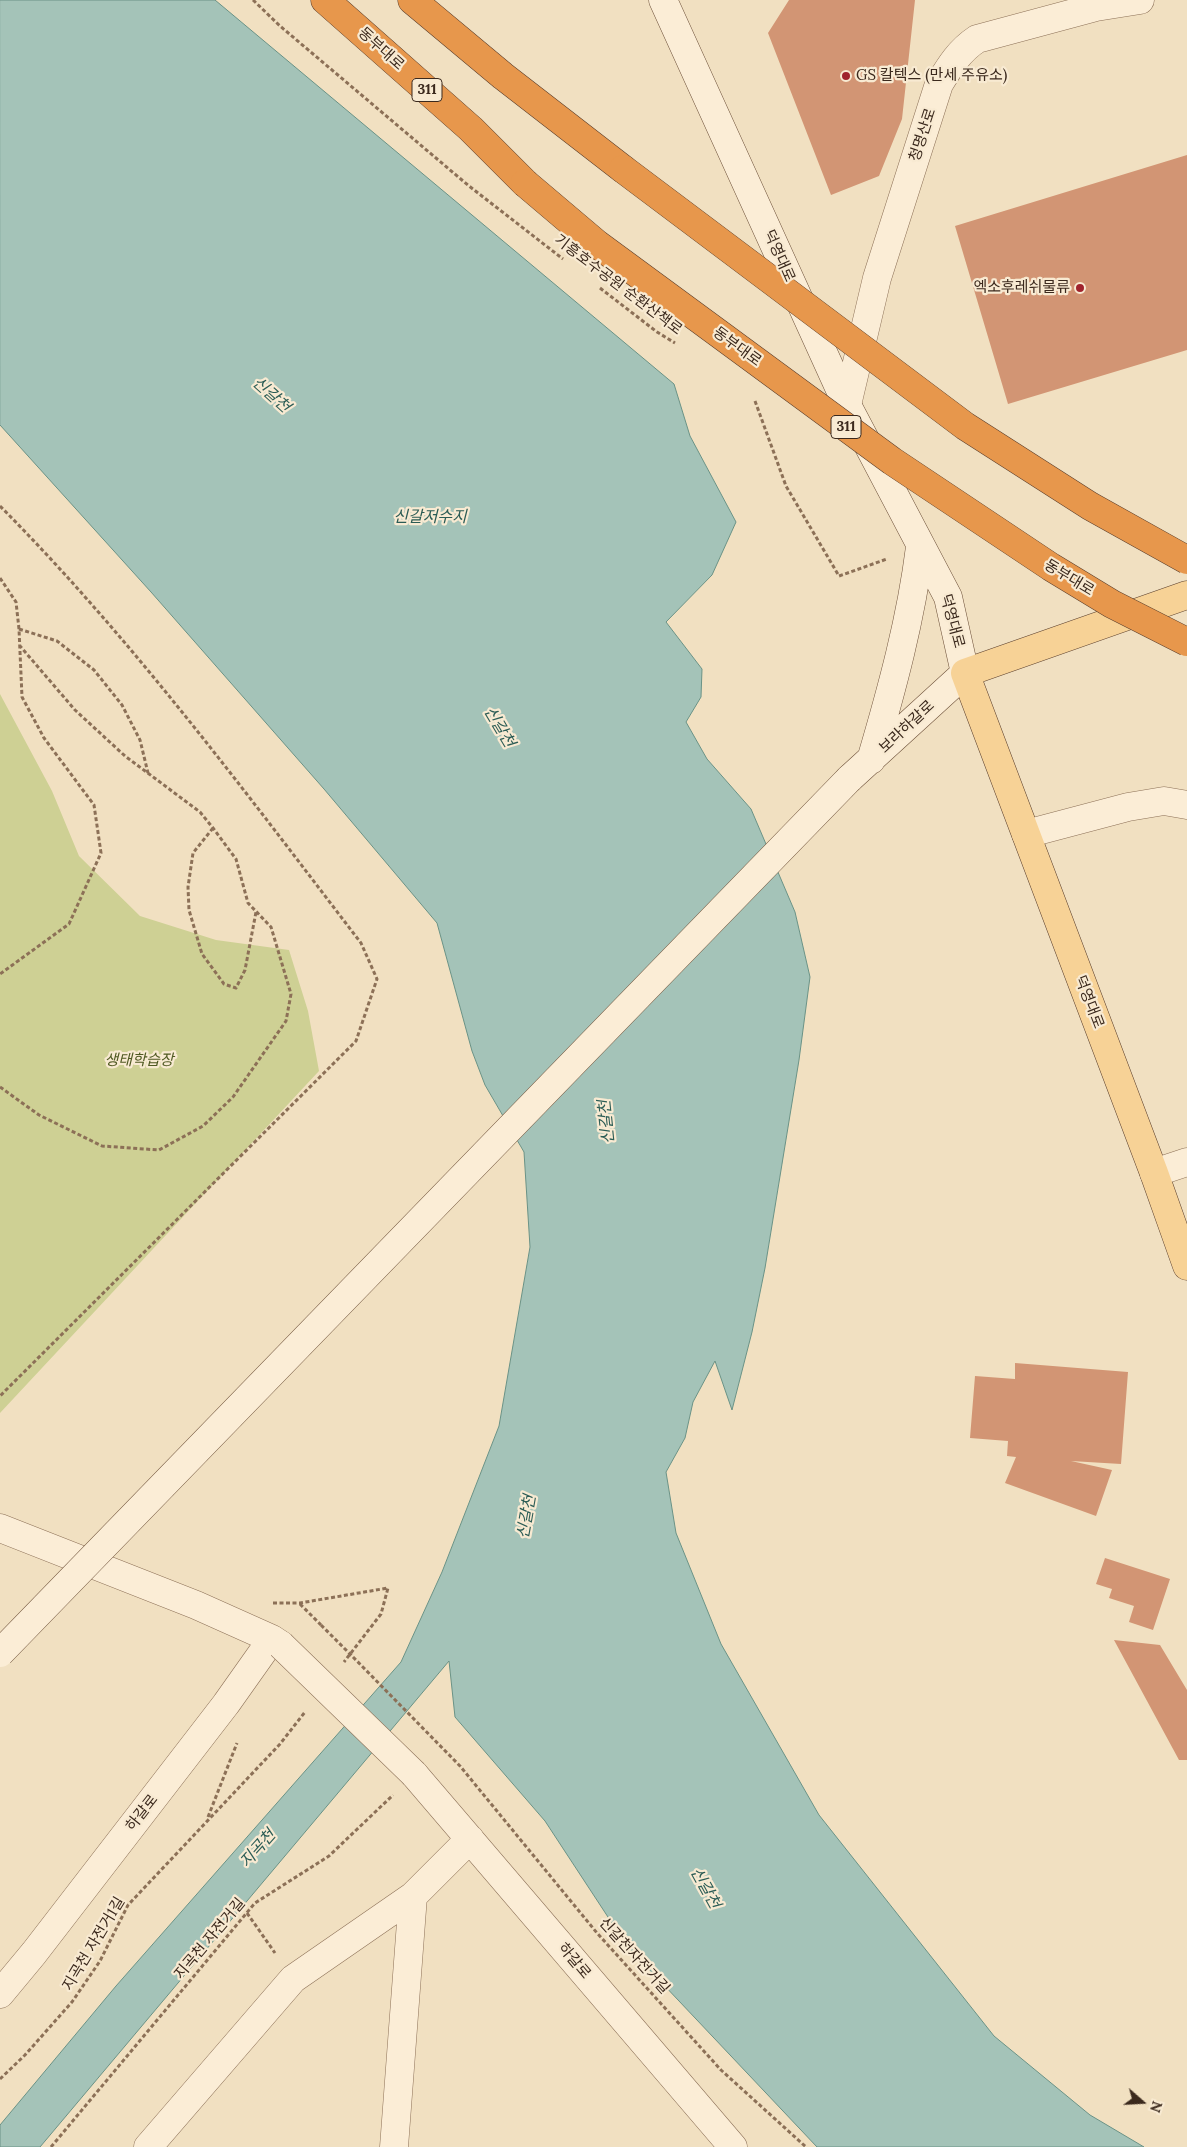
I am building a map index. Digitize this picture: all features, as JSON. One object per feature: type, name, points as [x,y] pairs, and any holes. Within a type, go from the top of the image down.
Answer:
[{"type":"highway","name":"동부대로","points":[[325,0],[471,129],[525,183],[604,250],[900,466],[1051,568],[1112,604],[1187,642]]},
{"type":"highway","points":[[412,0],[503,76],[623,169],[965,426],[1090,506],[1187,560]]},
{"type":"main road","points":[[965,673],[1187,595]]},
{"type":"main road","name":"덕영대로","points":[[965,673],[1154,1173],[1187,1266]]},
{"type":"street","name":"덕영대로","points":[[663,0],[847,405],[920,547],[948,597],[965,673]]},
{"type":"street","name":"청명산로","points":[[847,405],[877,278],[939,84],[950,65],[963,48],[977,39],[1096,7],[1140,0]]},
{"type":"street","points":[[871,760],[892,689],[914,595],[920,547]]},
{"type":"street","name":"보라하갈로","points":[[0,1653],[849,779],[965,673]]},
{"type":"street","points":[[1026,834],[1128,807],[1164,801],[1187,805]]},
{"type":"street","points":[[1154,1173],[1187,1162]]},
{"type":"street","name":"하갈로","points":[[0,1528],[204,1608],[277,1642],[414,1774],[733,2147]]},
{"type":"street","name":"하갈로","points":[[0,1994],[34,1953],[226,1704],[277,1642]]},
{"type":"street","points":[[148,2147],[293,1979],[413,1896],[470,1839]]},
{"type":"street","points":[[394,2147],[413,1896]]},
{"type":"path","name":"기흥호수공원 순환산책로","points":[[253,0],[280,26],[469,186],[571,265]]},
{"type":"path","name":"기흥호수공원 순환산책로","points":[[594,284],[657,332],[682,347]]},
{"type":"path","points":[[753,396],[786,486],[839,576],[920,547]]},
{"type":"path","points":[[0,506],[48,554],[187,715],[361,942],[378,979],[356,1041],[0,1396]]},
{"type":"path","points":[[0,578],[16,602],[22,697],[44,738],[94,805],[101,853],[69,924],[0,974]]},
{"type":"path","points":[[19,629],[57,641],[94,670],[122,705],[140,740],[148,773]]},
{"type":"path","points":[[0,1087],[39,1115],[102,1146],[159,1150],[203,1126],[233,1097],[286,1021],[291,994],[271,927],[248,904],[236,859],[213,828],[200,812],[125,756],[75,710],[20,646]]},
{"type":"path","points":[[213,828],[193,853],[188,886],[189,910],[202,954],[224,984],[236,988],[245,970],[256,912]]},
{"type":"path","name":"신갈천자전거길","points":[[388,1588],[300,1604],[460,1766],[597,1933],[721,2070],[806,2147]]},
{"type":"path","name":"지곡천 자전거1길","points":[[0,2079],[25,2055],[72,2002],[100,1961],[128,1905],[207,1820],[241,1734],[226,1704]]},
{"type":"path","name":"지곡천 자전거길","points":[[51,2147],[255,1903],[329,1856],[414,1774]]},
{"type":"path","points":[[247,1913],[293,1979]]},
{"type":"green space","name":"생태학습장","points":[[0,694],[52,791],[79,856],[140,916],[216,940],[289,950],[308,1011],[319,1071],[0,1413]]},
{"type":"water","points":[[0,0],[215,0],[674,384],[690,436],[736,522],[712,575],[666,622],[702,669],[701,697],[686,722],[707,759],[751,809],[795,912],[810,977],[799,1060],[765,1268],[752,1332],[732,1410],[715,1361],[693,1402],[685,1438],[666,1472],[676,1533],[721,1644],[819,1815],[994,2036],[1090,2115],[1144,2147],[817,2147],[627,1946],[545,1821],[455,1717],[449,1661],[40,2147],[0,2147],[0,2125],[116,1986],[401,1662],[442,1572],[499,1426],[530,1247],[524,1152],[485,1085],[472,1051],[437,923],[324,789],[151,592],[0,425]]},
{"type":"building","name":"GS 칼텍스 (만세 주유소)","points":[[789,0],[915,0],[902,119],[879,176],[831,195],[768,33]]},
{"type":"building","name":"엑소후레쉬물류","points":[[1187,155],[1187,350],[1008,404],[955,226]]},
{"type":"building","points":[[1015,1363],[1128,1372],[1121,1464],[1071,1461],[1112,1470],[1096,1516],[1005,1483],[1016,1457],[1007,1456],[1008,1441],[970,1438],[975,1376],[1015,1379]]},
{"type":"building","points":[[1105,1558],[1170,1579],[1153,1630],[1129,1622],[1134,1606],[1109,1598],[1112,1589],[1096,1584]]},
{"type":"building","points":[[1114,1640],[1160,1645],[1187,1690],[1187,1760],[1179,1760]]},
{"type":"place","name":"GS 칼텍스 (만세 주유소)","points":[[846,76]]},
{"type":"place","name":"엑소후레쉬물류","points":[[1080,288]]},
{"type":"water label","name":"신갈천","points":[[271,395]]},
{"type":"water label","name":"신갈저수지","points":[[430,517]]},
{"type":"water label","name":"신갈천","points":[[499,727]]},
{"type":"water label","name":"신갈천","points":[[607,1122]]},
{"type":"water label","name":"신갈천","points":[[527,1517]]},
{"type":"water label","name":"지곡천","points":[[258,1849]]},
{"type":"water label","name":"신갈천","points":[[705,1888]]}]
